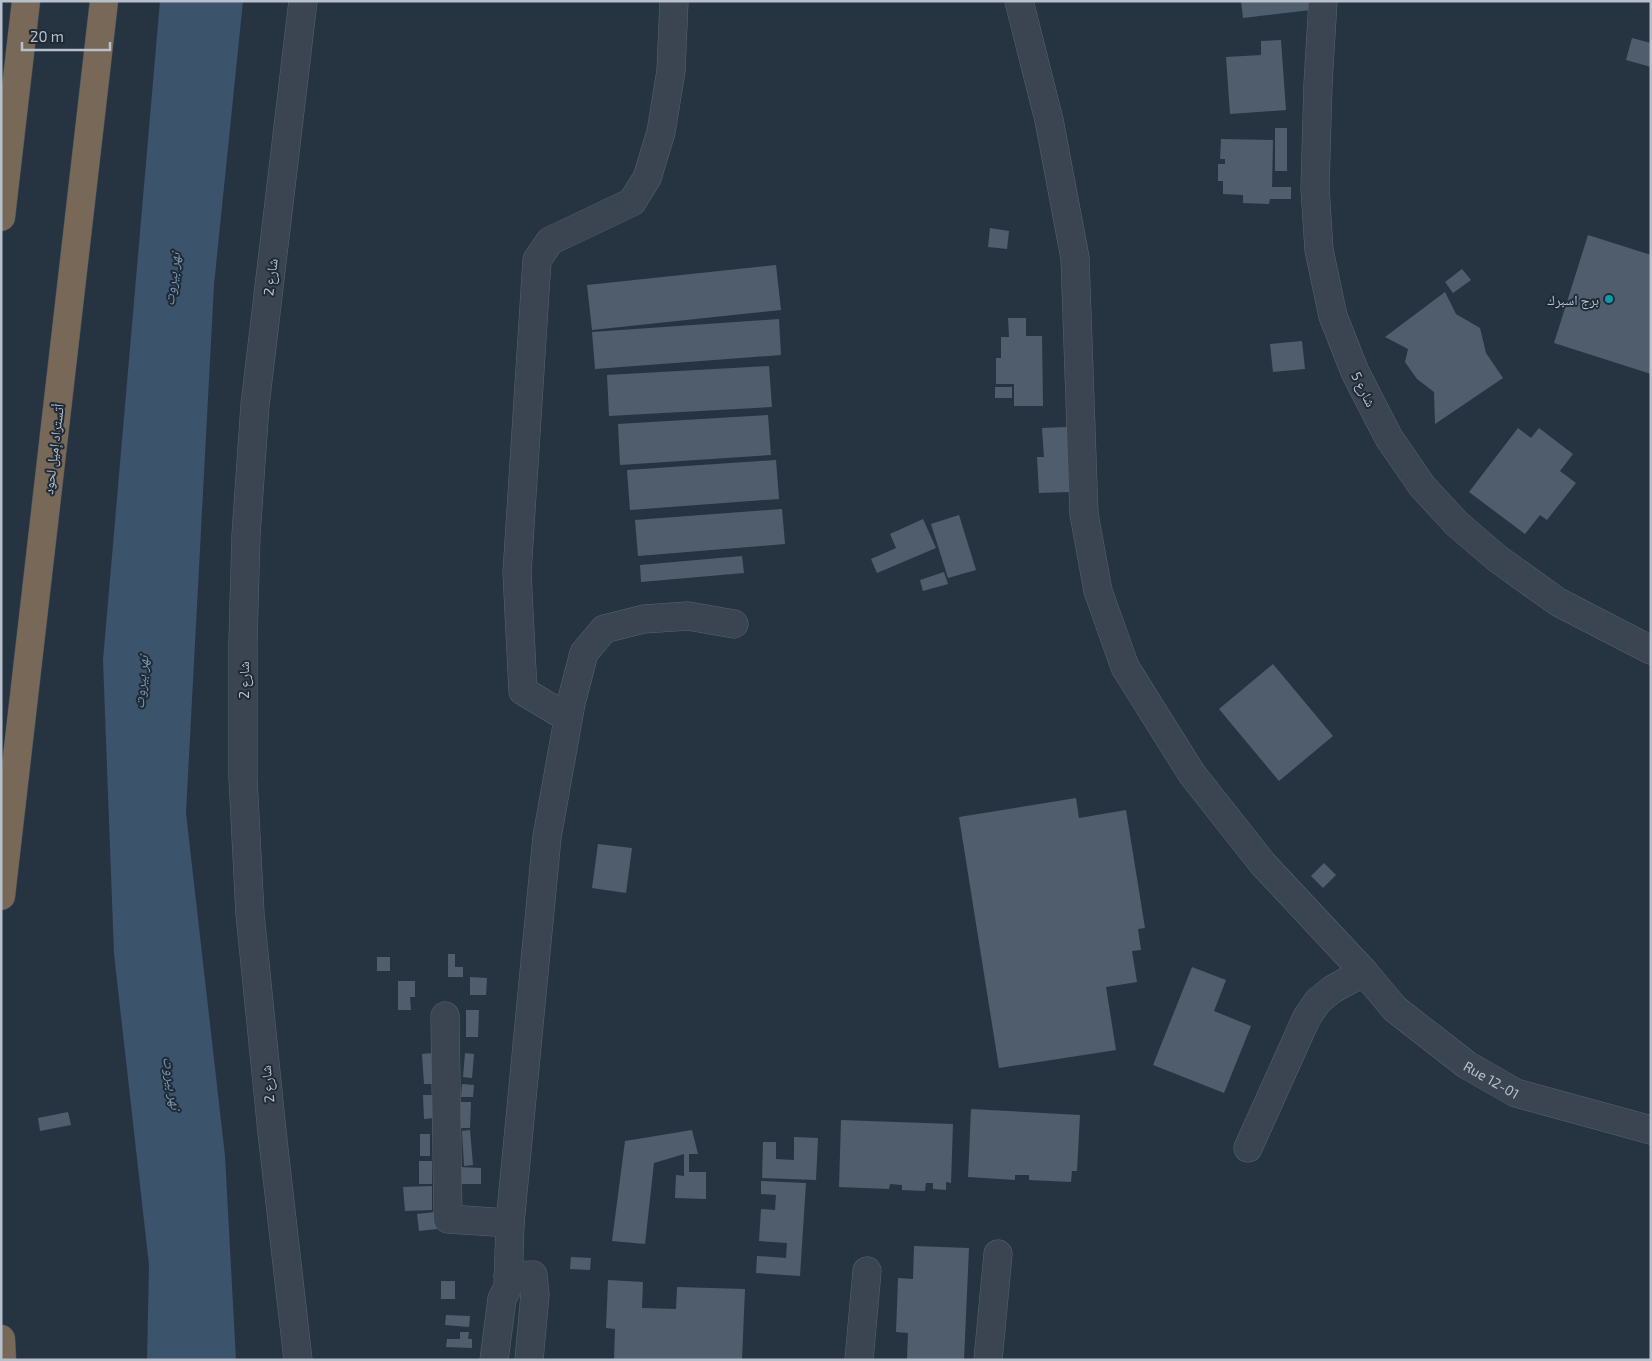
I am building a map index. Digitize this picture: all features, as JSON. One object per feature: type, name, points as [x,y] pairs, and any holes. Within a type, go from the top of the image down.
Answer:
[{"type":"highway","points":[[1,217],[26,1]]},
{"type":"highway","name":"أتستراد إميل لحود","points":[[1,896],[104,1]]},
{"type":"highway","points":[[1,1340],[2,1360]]},
{"type":"street","name":"شارع 2","points":[[298,1360],[250,914],[243,778],[243,641],[246,535],[255,405],[303,1]]},
{"type":"street","points":[[568,718],[523,691],[517,573],[537,260],[550,241],[632,202],[647,178],[661,132],[671,71],[674,1]]},
{"type":"street","name":"شارع 5","points":[[1323,1],[1315,188],[1319,250],[1333,316],[1355,372],[1395,446],[1422,486],[1457,524],[1498,559],[1558,602],[1651,650]]},
{"type":"street","name":"Rue 12-01","points":[[1022,5],[1049,120],[1075,258],[1084,514],[1098,591],[1125,668],[1192,774],[1263,864],[1395,1008],[1467,1065],[1516,1093],[1651,1130]]},
{"type":"street","points":[[494,1360],[502,1299],[508,1287],[510,1223],[547,836],[568,718],[584,653],[604,629],[644,618],[688,616],[734,624]]},
{"type":"street","points":[[1248,1148],[1307,1017],[1318,1001],[1332,989],[1364,972]]},
{"type":"street","points":[[445,1016],[448,1219],[510,1223]]},
{"type":"street","points":[[988,1360],[998,1254]]},
{"type":"street","points":[[859,1360],[867,1271]]},
{"type":"street","points":[[508,1276],[533,1274],[536,1294],[529,1360]]},
{"type":"water","name":"نهر بيروت","points":[[160,1],[243,1],[214,285],[186,813],[225,1156],[236,1360],[147,1360],[149,1265],[114,954],[103,660]]},
{"type":"building","points":[[1241,1],[1310,1],[1311,10],[1243,18]]},
{"type":"building","points":[[1632,38],[1651,43],[1651,67],[1626,60]]},
{"type":"building","points":[[1281,40],[1286,110],[1230,114],[1226,57],[1261,55],[1261,41]]},
{"type":"building","points":[[1275,128],[1287,128],[1287,171],[1275,171]]},
{"type":"building","points":[[1221,139],[1273,140],[1272,187],[1291,187],[1291,199],[1270,199],[1269,204],[1243,203],[1243,195],[1223,194],[1223,181],[1218,181],[1218,164],[1225,164],[1225,159],[1220,159]]},
{"type":"building","points":[[990,228],[1009,231],[1007,249],[988,247]]},
{"type":"building","name":"برج اسبرك","points":[[1588,235],[1651,255],[1651,374],[1554,343]]},
{"type":"building","points":[[776,265],[781,310],[592,330],[587,285]]},
{"type":"building","points":[[1462,269],[1471,280],[1453,293],[1445,282]]},
{"type":"building","points":[[1445,292],[1456,314],[1480,328],[1486,353],[1503,378],[1435,424],[1434,392],[1417,379],[1405,362],[1408,349],[1385,337]]},
{"type":"building","points":[[1008,318],[1026,318],[1026,336],[1042,336],[1043,406],[1014,406],[1014,384],[996,384],[996,358],[1001,358],[1001,337],[1009,337]]},
{"type":"building","points":[[779,319],[781,355],[595,369],[592,332]]},
{"type":"building","points":[[1302,341],[1305,369],[1273,372],[1270,344]]},
{"type":"building","points":[[769,366],[772,407],[609,416],[607,375]]},
{"type":"building","points":[[995,387],[1012,387],[1012,398],[995,398]]},
{"type":"building","points":[[768,415],[771,455],[620,465],[618,424]]},
{"type":"building","points":[[1067,427],[1070,492],[1039,493],[1037,457],[1044,457],[1042,428]]},
{"type":"building","points":[[1518,428],[1531,438],[1539,428],[1573,454],[1560,471],[1576,483],[1547,520],[1540,515],[1525,534],[1469,492]]},
{"type":"building","points":[[776,460],[779,499],[630,510],[627,470]]},
{"type":"building","points":[[782,509],[785,544],[638,556],[635,520]]},
{"type":"building","points":[[959,515],[976,570],[948,578],[931,524]]},
{"type":"building","points":[[923,519],[936,548],[877,573],[871,559],[896,548],[890,534]]},
{"type":"building","points":[[742,556],[744,573],[641,582],[640,565]]},
{"type":"building","points":[[944,572],[948,584],[923,591],[920,580]]},
{"type":"building","points":[[1273,664],[1333,736],[1279,781],[1219,709]]},
{"type":"building","points":[[1076,798],[1079,818],[1126,810],[1145,928],[1138,929],[1141,950],[1132,951],[1137,982],[1106,987],[1116,1050],[999,1068],[959,817]]},
{"type":"building","points":[[598,844],[632,848],[626,893],[592,888]]},
{"type":"building","points":[[1324,863],[1336,875],[1323,888],[1311,876]]},
{"type":"building","points":[[448,954],[455,954],[455,967],[463,967],[463,977],[448,977]]},
{"type":"building","points":[[377,957],[390,957],[390,971],[377,971]]},
{"type":"building","points":[[1192,967],[1226,980],[1214,1011],[1251,1026],[1224,1093],[1153,1065]]},
{"type":"building","points":[[470,977],[487,978],[486,995],[470,995]]},
{"type":"building","points":[[398,981],[415,981],[415,997],[410,997],[411,1010],[398,1010]]},
{"type":"building","points":[[466,1010],[479,1010],[478,1037],[466,1037]]},
{"type":"building","points":[[433,1053],[435,1084],[424,1084],[422,1054]]},
{"type":"building","points":[[465,1053],[474,1054],[472,1078],[463,1077]]},
{"type":"building","points":[[462,1084],[474,1085],[473,1097],[461,1097]]},
{"type":"building","points":[[423,1095],[435,1095],[436,1118],[424,1119]]},
{"type":"building","points":[[460,1102],[471,1102],[470,1128],[459,1128]]},
{"type":"building","points":[[971,1109],[1080,1115],[1077,1171],[1072,1171],[1071,1182],[1029,1180],[1029,1175],[1015,1175],[1015,1180],[968,1177]]},
{"type":"building","points":[[68,1112],[71,1125],[40,1131],[38,1118]]},
{"type":"building","points":[[841,1120],[953,1124],[951,1183],[946,1182],[946,1190],[933,1189],[933,1183],[926,1183],[925,1191],[902,1190],[902,1185],[890,1184],[889,1189],[839,1187]]},
{"type":"building","points":[[470,1130],[473,1165],[464,1166],[462,1131]]},
{"type":"building","points":[[692,1130],[698,1154],[689,1154],[689,1172],[706,1172],[706,1199],[675,1198],[676,1175],[684,1176],[684,1154],[654,1163],[645,1244],[612,1241],[625,1141]]},
{"type":"building","points":[[420,1134],[430,1134],[430,1156],[420,1156]]},
{"type":"building","points":[[794,1137],[818,1138],[816,1180],[762,1178],[763,1142],[776,1142],[776,1159],[794,1160]]},
{"type":"building","points":[[419,1161],[432,1161],[432,1184],[419,1184]]},
{"type":"building","points":[[459,1167],[481,1168],[481,1184],[459,1184]]},
{"type":"building","points":[[761,1181],[806,1183],[800,1276],[756,1273],[757,1256],[786,1258],[787,1243],[759,1241],[761,1209],[775,1210],[776,1195],[761,1194]]},
{"type":"building","points":[[432,1186],[432,1210],[405,1211],[403,1187]]},
{"type":"building","points":[[435,1212],[437,1229],[419,1231],[417,1214]]},
{"type":"building","points":[[914,1246],[969,1248],[964,1360],[907,1359],[908,1333],[896,1332],[898,1278],[913,1279]]},
{"type":"building","points":[[571,1257],[591,1258],[590,1270],[570,1269]]},
{"type":"building","points":[[608,1280],[643,1282],[642,1308],[676,1309],[677,1287],[745,1289],[742,1360],[614,1360],[615,1329],[606,1328]]},
{"type":"building","points":[[441,1281],[455,1281],[455,1299],[441,1299]]},
{"type":"building","points":[[446,1315],[470,1316],[469,1327],[445,1325]]},
{"type":"building","points":[[460,1332],[469,1332],[468,1339],[472,1339],[472,1348],[446,1347],[447,1339],[460,1339]]},
{"type":"place","name":"برج اسبرك","points":[[1609,299]]}]
